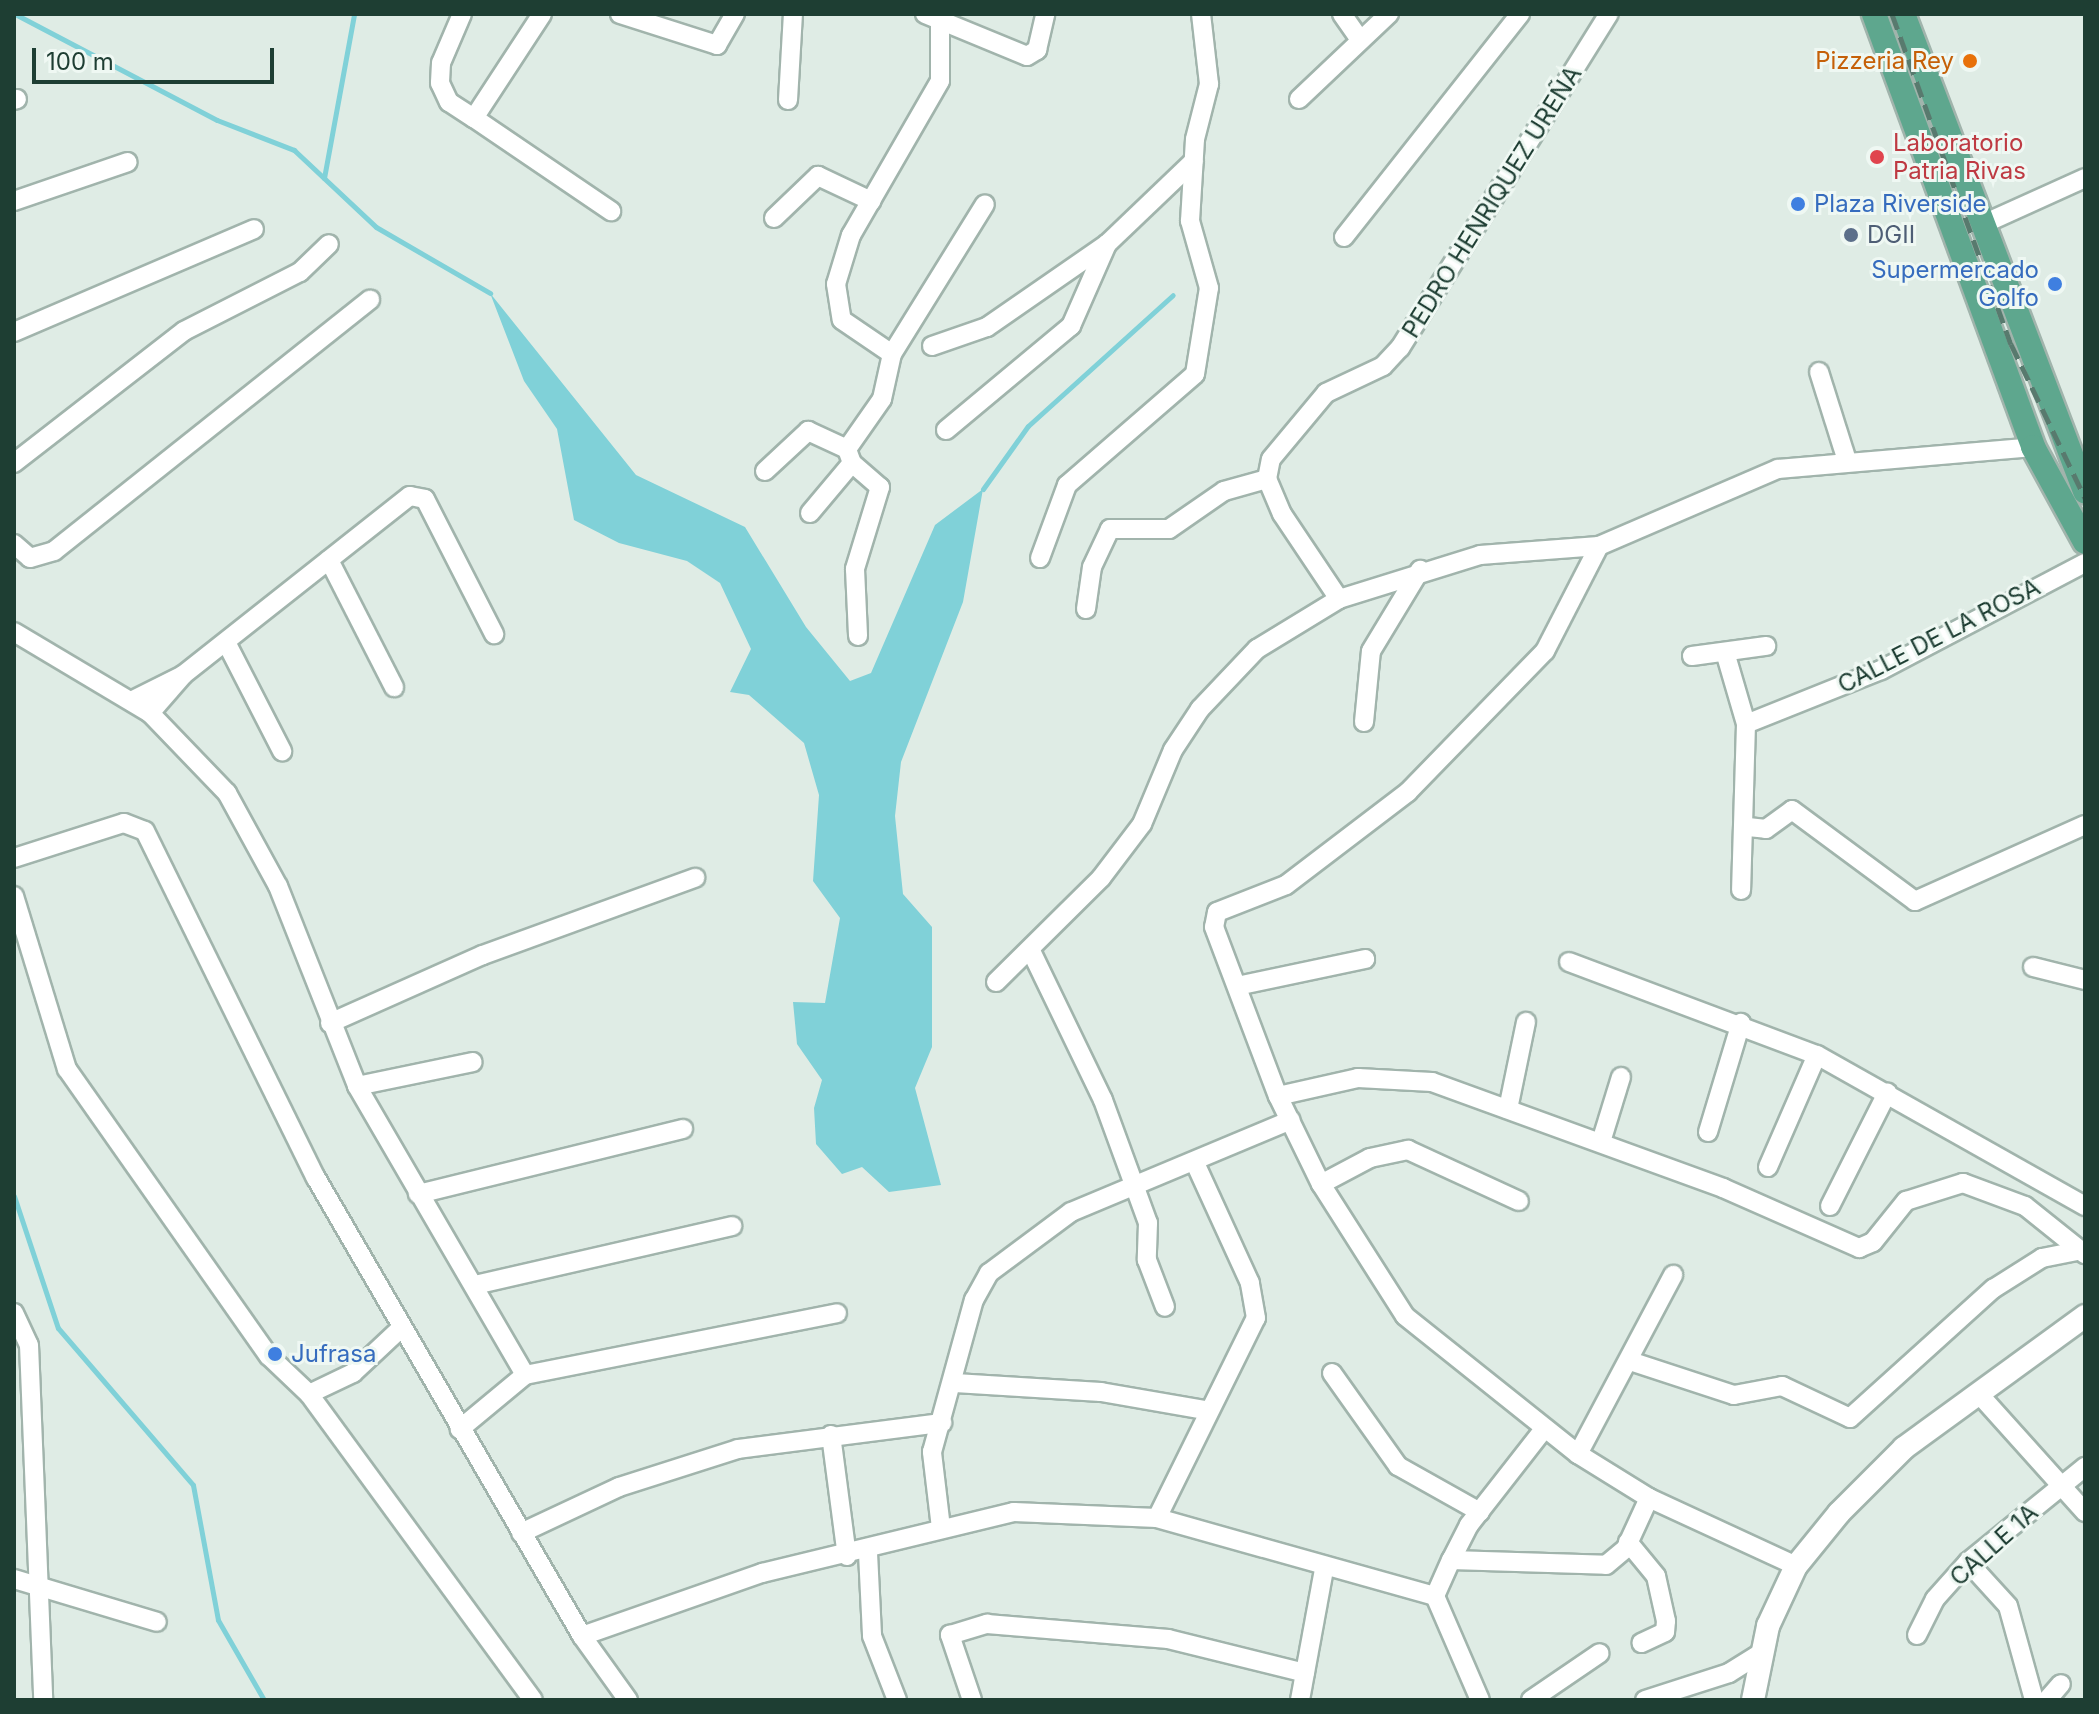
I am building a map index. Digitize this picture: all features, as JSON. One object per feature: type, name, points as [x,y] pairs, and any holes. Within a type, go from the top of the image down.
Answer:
[{"type":"main road","points":[[1874,14],[2033,447],[2085,542]]},
{"type":"main road","points":[[1903,14],[1981,225],[2077,460],[2085,491]]},
{"type":"street","points":[[462,14],[439,72],[449,102],[611,211]]},
{"type":"street","points":[[474,118],[542,14]]},
{"type":"street","points":[[620,14],[717,45],[735,14]]},
{"type":"street","points":[[788,100],[793,14]]},
{"type":"street","points":[[892,354],[847,325],[836,300],[840,263],[871,201],[933,101],[935,18],[1027,56],[1037,50],[1045,14]]},
{"type":"street","points":[[1040,558],[1067,485],[1195,374],[1209,288],[1190,230],[1194,161],[1209,84],[1201,14]]},
{"type":"street","points":[[1342,14],[1360,40]]},
{"type":"street","points":[[1299,99],[1389,14]]},
{"type":"street","points":[[1344,237],[1520,14]]},
{"type":"street","name":"PEDRO HENRIQUEZ UREÑA","points":[[1267,479],[1271,459],[1326,393],[1383,366],[1400,348],[1609,14]]},
{"type":"street","points":[[932,346],[987,327],[1107,244],[1194,161]]},
{"type":"street","points":[[14,201],[128,162]]},
{"type":"street","points":[[774,218],[818,176],[871,201]]},
{"type":"street","points":[[1981,225],[2085,178]]},
{"type":"street","points":[[810,513],[850,456],[882,399],[892,354],[985,204]]},
{"type":"street","points":[[14,332],[254,229]]},
{"type":"street","points":[[14,463],[184,331],[300,272],[329,244]]},
{"type":"street","points":[[946,430],[1071,326],[1107,244]]},
{"type":"street","points":[[14,544],[30,558],[54,551],[370,300]]},
{"type":"street","points":[[1819,372],[1847,461]]},
{"type":"street","points":[[765,471],[808,431],[850,456],[880,487],[861,530],[855,569],[858,636]]},
{"type":"street","points":[[996,982],[1031,951],[1142,824],[1173,750],[1200,709],[1257,649],[1339,599],[1422,568],[1480,555],[1599,546],[1778,469],[2033,447]]},
{"type":"street","points":[[1086,609],[1092,567],[1110,529],[1169,529],[1224,491],[1267,479],[1339,599]]},
{"type":"street","points":[[133,700],[183,675],[410,496],[425,499],[494,634]]},
{"type":"street","points":[[1599,546],[1545,651],[1408,792],[1286,885],[1213,919],[1278,1096],[1321,1184],[1405,1316],[1578,1454],[1649,1498],[1796,1566]]},
{"type":"street","points":[[329,560],[394,687]]},
{"type":"street","name":"CALLE DE LA ROSA","points":[[1746,724],[1881,670],[2085,563]]},
{"type":"street","points":[[1364,722],[1371,651],[1422,568]]},
{"type":"street","points":[[17,641],[133,700],[150,713],[227,793],[278,886],[357,1086],[525,1375]]},
{"type":"street","points":[[226,642],[282,751]]},
{"type":"street","points":[[1692,656],[1766,646]]},
{"type":"street","points":[[1725,652],[1746,724],[1748,827],[1741,890]]},
{"type":"street","points":[[150,713],[183,675]]},
{"type":"street","points":[[1748,827],[1766,829],[1792,810],[1915,901],[2085,825]]},
{"type":"street","points":[[14,858],[124,823],[145,831],[316,1178],[400,1329],[582,1636],[628,1700]]},
{"type":"street","points":[[330,1023],[483,955],[695,878]]},
{"type":"street","points":[[14,896],[67,1069],[269,1356],[309,1394],[533,1700]]},
{"type":"street","points":[[1031,951],[1103,1100],[1132,1187],[1148,1223],[1147,1260],[1165,1307]]},
{"type":"street","points":[[1237,986],[1365,959]]},
{"type":"street","points":[[1569,962],[1741,1023],[1817,1055],[2085,1206]]},
{"type":"street","points":[[2033,967],[2085,980]]},
{"type":"street","points":[[1508,1109],[1526,1022]]},
{"type":"street","points":[[1708,1132],[1741,1023]]},
{"type":"street","points":[[1768,1167],[1817,1055]]},
{"type":"street","points":[[357,1086],[473,1062]]},
{"type":"street","points":[[1278,1096],[1389,1077],[1432,1082],[1601,1142],[1859,1248],[1873,1242],[1906,1201],[1963,1183],[2025,1206],[2084,1252]]},
{"type":"street","points":[[1601,1142],[1621,1077]]},
{"type":"street","points":[[1830,1206],[1887,1093]]},
{"type":"street","points":[[941,1528],[932,1452],[955,1383],[974,1300],[989,1273],[1071,1212],[1195,1163],[1291,1120]]},
{"type":"street","points":[[418,1194],[683,1129]]},
{"type":"street","points":[[1321,1184],[1370,1158],[1408,1150],[1519,1201]]},
{"type":"street","points":[[1157,1518],[1205,1410],[1256,1318],[1250,1283],[1195,1163]]},
{"type":"street","points":[[475,1285],[732,1226]]},
{"type":"street","points":[[1633,1362],[1734,1395],[1782,1386],[1850,1418],[1993,1289],[2042,1258],[2084,1252]]},
{"type":"street","points":[[1578,1454],[1633,1362],[1673,1275]]},
{"type":"street","points":[[14,1313],[29,1345],[23,1406],[43,1700]]},
{"type":"street","points":[[460,1429],[525,1375],[837,1313]]},
{"type":"street","points":[[1753,1700],[1759,1654],[1796,1566],[1904,1448],[2085,1316]]},
{"type":"street","points":[[309,1394],[353,1373],[400,1329]]},
{"type":"street","points":[[1332,1373],[1398,1466],[1480,1512]]},
{"type":"street","points":[[955,1383],[1101,1392],[1205,1410]]},
{"type":"street","points":[[1979,1394],[2085,1512]]},
{"type":"street","points":[[521,1533],[619,1487],[738,1449],[942,1423]]},
{"type":"street","points":[[1480,1700],[1435,1596],[1451,1560],[1480,1512],[1544,1429]]},
{"type":"street","points":[[831,1435],[847,1556]]},
{"type":"street","name":"CALLE 1A","points":[[1917,1635],[1935,1599],[1968,1562],[2085,1467]]},
{"type":"street","points":[[1451,1560],[1593,1568],[1617,1558],[1649,1498]]},
{"type":"street","points":[[582,1636],[762,1573],[868,1553],[941,1528],[1014,1512],[1157,1518],[1324,1569],[1435,1596]]},
{"type":"street","points":[[1628,1542],[1656,1576],[1666,1621],[1665,1632],[1641,1643]]},
{"type":"street","points":[[868,1553],[872,1636],[897,1700]]},
{"type":"street","points":[[1968,1562],[2008,1606],[2034,1700]]},
{"type":"street","points":[[1300,1700],[1324,1569]]},
{"type":"street","points":[[14,1579],[35,1589],[157,1622]]},
{"type":"street","points":[[972,1700],[950,1635],[987,1624],[1168,1639],[1305,1673]]},
{"type":"street","points":[[1531,1700],[1600,1653]]},
{"type":"street","points":[[1645,1700],[1729,1673],[1759,1654]]},
{"type":"street","points":[[2047,1700],[2061,1684]]},
{"type":"water","points":[[490,293],[636,475],[745,527],[806,627],[850,681],[871,673],[935,525],[983,489],[963,602],[901,762],[895,816],[903,894],[932,927],[932,1047],[915,1088],[941,1185],[889,1192],[862,1167],[842,1174],[816,1144],[814,1108],[822,1080],[797,1044],[793,1002],[825,1003],[840,918],[813,881],[819,795],[804,743],[749,695],[730,692],[751,649],[720,583],[687,561],[619,543],[574,520],[557,429],[524,381]]},
{"type":"waterway","points":[[15,14],[217,120],[294,150],[376,227],[490,293]]},
{"type":"waterway","points":[[324,178],[354,14]]},
{"type":"waterway","points":[[983,489],[1028,426],[1173,295]]},
{"type":"waterway","points":[[14,1196],[58,1328],[193,1485],[218,1620],[264,1700]]},
{"type":"railway","points":[[1892,14],[2011,344],[2085,498]]},
{"type":"place","name":"Pizzeria Rey","points":[[1970,61]]},
{"type":"place","name":"Laboratorio Patria Rivas","points":[[1877,157]]},
{"type":"place","name":"Plaza Riverside","points":[[1798,204]]},
{"type":"place","name":"DGII","points":[[1851,235]]},
{"type":"place","name":"Supermercado Golfo","points":[[2055,284]]},
{"type":"place","name":"Jufrasa","points":[[275,1354]]}]
